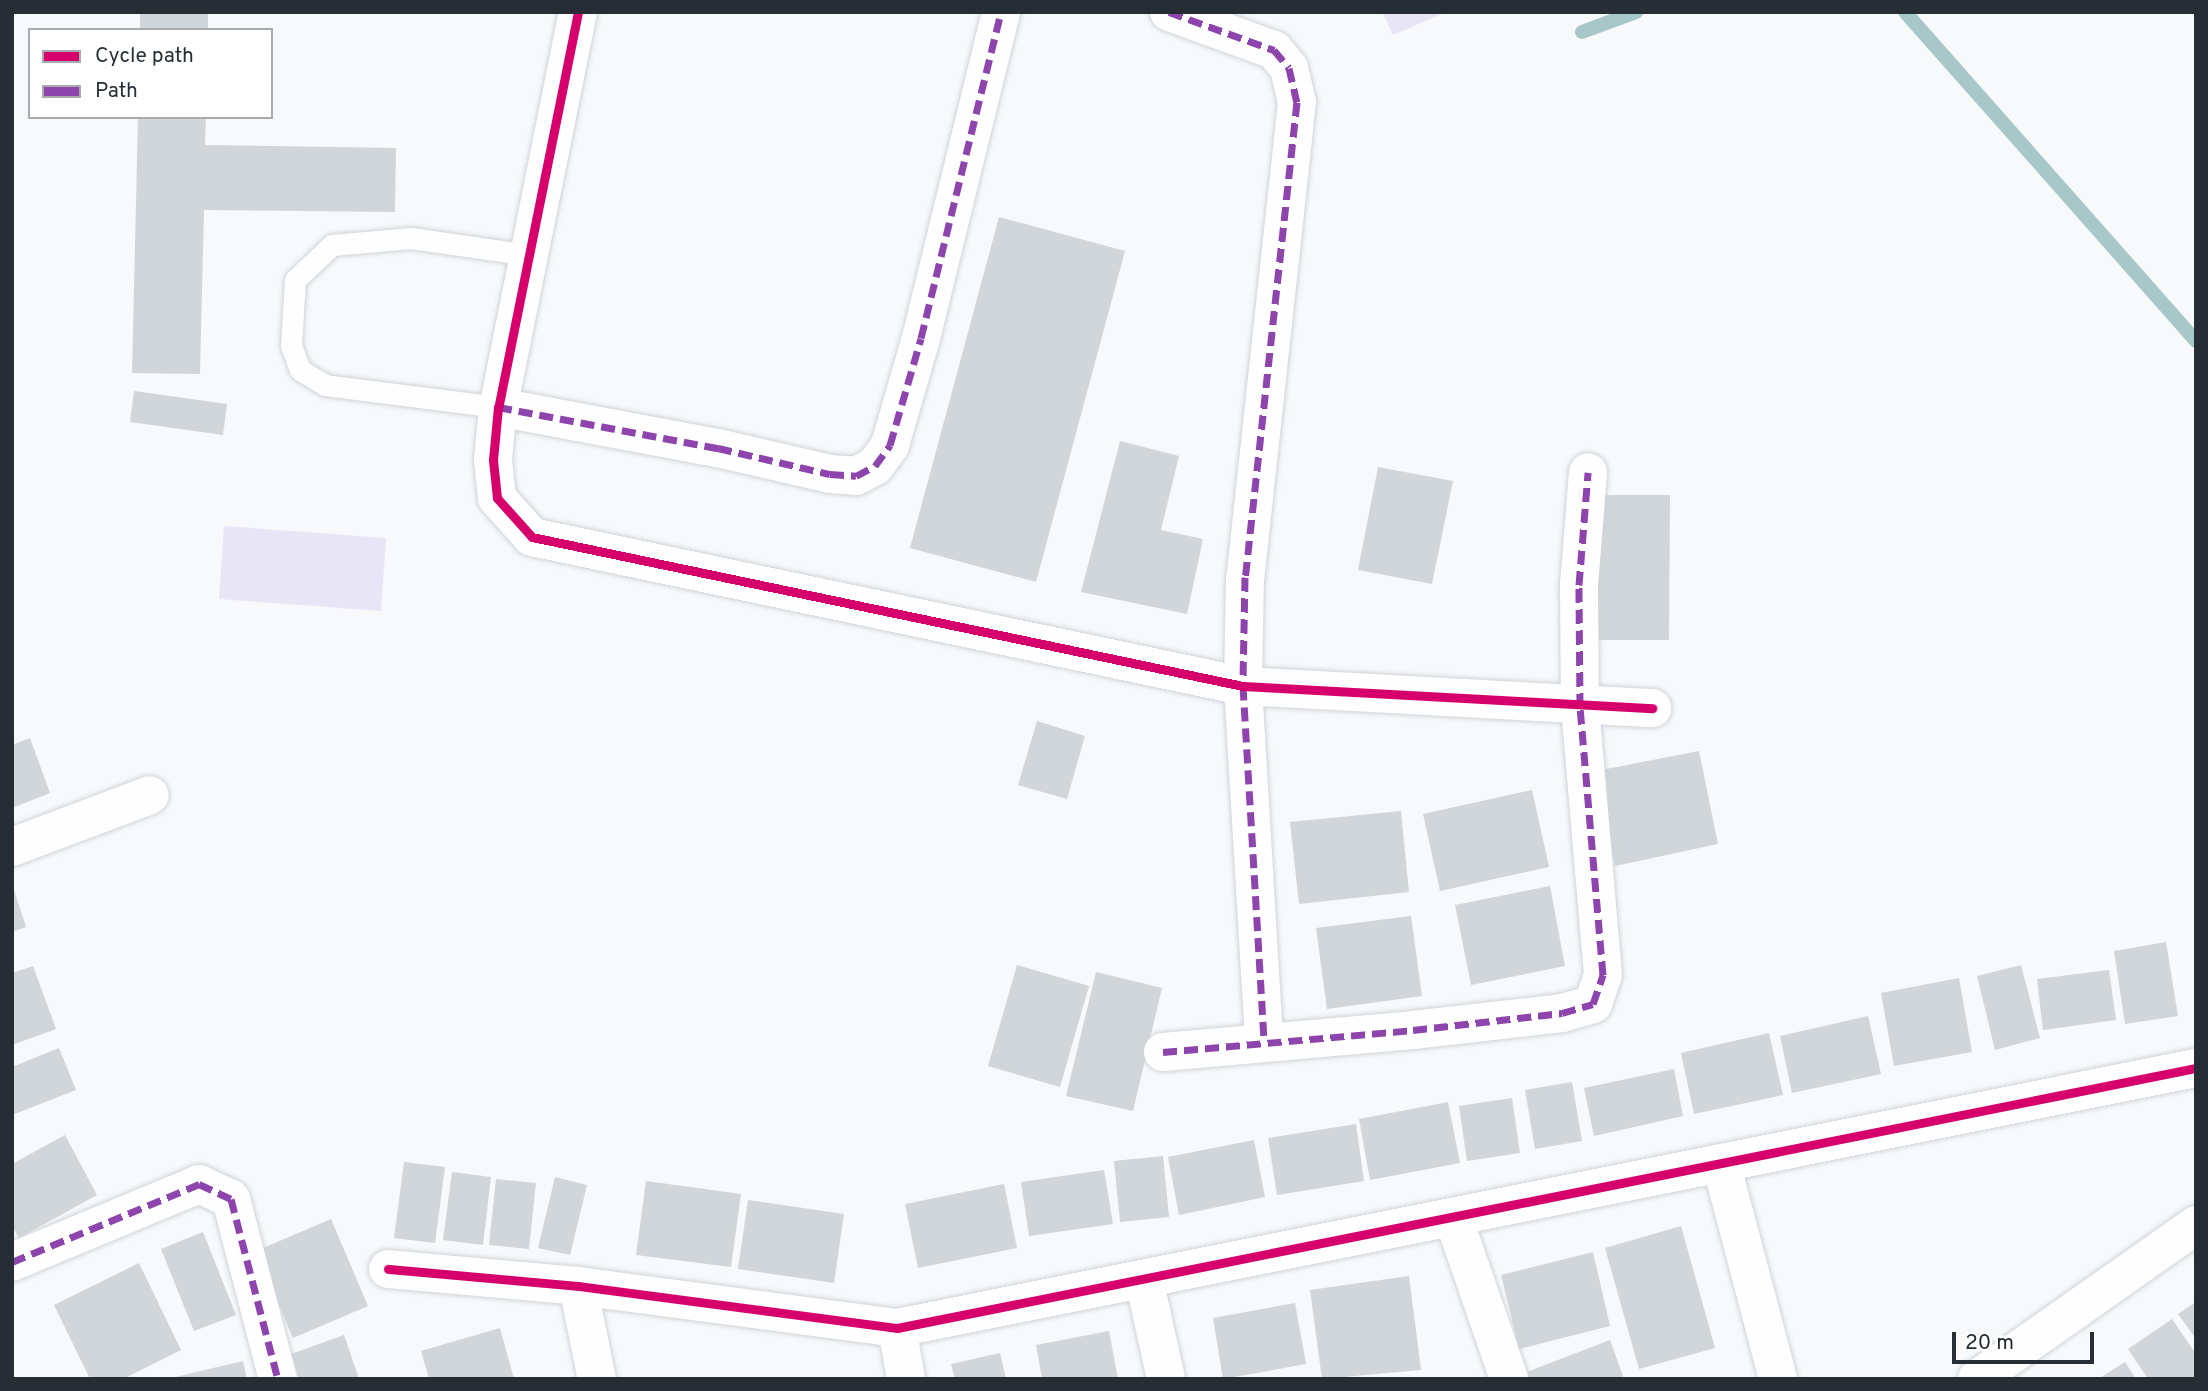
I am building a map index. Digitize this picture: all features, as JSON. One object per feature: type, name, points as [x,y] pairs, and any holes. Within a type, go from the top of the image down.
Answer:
[{"type":"street","points":[[578,12],[498,407],[494,460],[497,498],[532,537],[1243,687],[1580,707],[1652,708]]},
{"type":"street","points":[[498,407],[718,448],[830,474],[856,475],[875,466],[890,445],[921,338],[1001,12]]},
{"type":"street","points":[[1169,12],[1274,50],[1295,82],[1295,132],[1245,577],[1243,687],[1264,1041]]},
{"type":"street","points":[[1163,1052],[1562,1013],[1592,1004],[1603,975],[1580,707],[1578,585],[1588,472]]},
{"type":"street","points":[[12,847],[150,795]]},
{"type":"street","points":[[388,1269],[578,1286],[897,1328],[2196,1068]]},
{"type":"street","points":[[1721,1163],[1778,1379]]},
{"type":"street","points":[[12,1262],[199,1184],[231,1199],[278,1379]]},
{"type":"street","points":[[1453,1217],[1509,1379]]},
{"type":"street","points":[[1978,1379],[2196,1225]]},
{"type":"street","points":[[1144,1279],[1166,1379]]},
{"type":"street","points":[[578,1286],[597,1379]]},
{"type":"street","points":[[897,1328],[906,1379]]},
{"type":"lane","points":[[498,407],[325,385],[300,370],[291,345],[295,279],[332,245],[411,238],[529,255]]},
{"type":"shaded area","points":[[1382,12],[1446,12],[1393,35]]},
{"type":"shaded area","points":[[224,526],[386,538],[381,611],[219,599]]},
{"type":"building","points":[[140,12],[208,12],[208,28],[140,28]]},
{"type":"building","points":[[138,119],[206,119],[205,145],[396,148],[395,212],[204,210],[200,374],[132,373]]},
{"type":"building","points":[[999,217],[1125,251],[1036,582],[910,548]]},
{"type":"building","points":[[134,391],[227,404],[223,435],[130,422]]},
{"type":"building","points":[[1120,441],[1179,456],[1161,530],[1203,539],[1187,614],[1081,592]]},
{"type":"building","points":[[1378,467],[1453,481],[1432,584],[1358,570]]},
{"type":"building","points":[[1596,495],[1670,495],[1669,640],[1595,640]]},
{"type":"building","points":[[1037,721],[1085,736],[1067,799],[1018,785]]},
{"type":"building","points":[[30,738],[50,793],[12,808],[12,745]]},
{"type":"building","points":[[1699,751],[1718,844],[1615,866],[1596,771]]},
{"type":"building","points":[[1532,790],[1549,867],[1440,891],[1423,814]]},
{"type":"building","points":[[1401,811],[1409,892],[1299,904],[1290,822]]},
{"type":"building","points":[[1550,886],[1565,966],[1471,985],[1455,905]]},
{"type":"building","points":[[12,888],[26,927],[12,932]]},
{"type":"building","points":[[1411,916],[1422,996],[1327,1009],[1316,928]]},
{"type":"building","points":[[2166,942],[2178,1016],[2125,1024],[2114,951]]},
{"type":"building","points":[[1017,965],[1089,986],[1060,1087],[988,1066]]},
{"type":"building","points":[[2021,965],[2040,1038],[1995,1050],[1977,976]]},
{"type":"building","points":[[33,966],[56,1029],[12,1045],[12,973]]},
{"type":"building","points":[[2109,970],[2116,1020],[2043,1030],[2037,979]]},
{"type":"building","points":[[1096,972],[1162,988],[1133,1111],[1066,1096]]},
{"type":"building","points":[[1959,978],[1972,1052],[1894,1066],[1881,993]]},
{"type":"building","points":[[1868,1016],[1881,1074],[1792,1093],[1780,1036]]},
{"type":"building","points":[[1769,1033],[1783,1095],[1694,1114],[1681,1053]]},
{"type":"building","points":[[59,1048],[76,1090],[12,1115],[12,1067]]},
{"type":"building","points":[[1674,1069],[1683,1116],[1594,1136],[1584,1088]]},
{"type":"building","points":[[1572,1082],[1582,1141],[1535,1149],[1525,1090]]},
{"type":"building","points":[[1512,1098],[1520,1153],[1467,1161],[1459,1106]]},
{"type":"building","points":[[1448,1102],[1460,1163],[1370,1180],[1359,1119]]},
{"type":"building","points":[[1356,1124],[1364,1181],[1277,1195],[1268,1138]]},
{"type":"building","points":[[65,1135],[97,1195],[19,1238],[12,1226],[12,1164]]},
{"type":"building","points":[[1254,1140],[1265,1197],[1179,1215],[1168,1157]]},
{"type":"building","points":[[1163,1156],[1169,1217],[1120,1222],[1114,1161]]},
{"type":"building","points":[[404,1162],[445,1167],[435,1243],[394,1238]]},
{"type":"building","points":[[1104,1170],[1113,1224],[1029,1236],[1021,1182]]},
{"type":"building","points":[[452,1172],[491,1177],[483,1245],[443,1240]]},
{"type":"building","points":[[555,1177],[587,1185],[570,1255],[538,1248]]},
{"type":"building","points":[[496,1179],[536,1183],[529,1249],[489,1245]]},
{"type":"building","points":[[646,1181],[741,1194],[731,1267],[636,1255]]},
{"type":"building","points":[[1004,1184],[1017,1248],[918,1268],[905,1204]]},
{"type":"building","points":[[748,1200],[844,1214],[834,1283],[738,1269]]},
{"type":"building","points":[[331,1219],[368,1306],[293,1338],[256,1251]]},
{"type":"building","points":[[1681,1226],[1715,1348],[1639,1369],[1605,1248]]},
{"type":"building","points":[[203,1232],[236,1315],[194,1331],[161,1249]]},
{"type":"building","points":[[1593,1252],[1610,1326],[1519,1349],[1501,1275]]},
{"type":"building","points":[[139,1263],[181,1350],[123,1379],[90,1379],[54,1305]]},
{"type":"building","points":[[1409,1276],[1421,1370],[1322,1379],[1310,1290]]},
{"type":"building","points":[[2196,1302],[2196,1339],[2178,1314]]},
{"type":"building","points":[[1295,1303],[1306,1364],[1223,1379],[1213,1318]]},
{"type":"building","points":[[2172,1319],[2196,1354],[2196,1379],[2148,1379],[2128,1349]]},
{"type":"building","points":[[500,1328],[514,1379],[429,1379],[421,1351]]},
{"type":"building","points":[[1109,1331],[1118,1379],[1042,1379],[1036,1345]]},
{"type":"building","points":[[344,1335],[359,1379],[299,1379],[291,1354]]},
{"type":"building","points":[[1610,1340],[1624,1379],[1526,1379],[1524,1373]]},
{"type":"building","points":[[1000,1353],[1006,1379],[955,1379],[951,1364]]},
{"type":"building","points":[[243,1361],[247,1379],[171,1379],[171,1378]]},
{"type":"building","points":[[2125,1362],[2136,1379],[2098,1379]]},
{"type":"waterway","points":[[1582,32],[1636,12]]},
{"type":"waterway","points":[[1905,12],[2196,341]]},
{"type":"marked path","points":[[498,407],[718,448],[830,474],[856,476],[875,466],[890,445],[921,338],[1001,12]]},
{"type":"marked path","points":[[1169,12],[1274,50],[1289,68],[1297,102],[1245,577],[1243,686],[1264,1041]]},
{"type":"marked path","points":[[1163,1052],[1413,1030],[1562,1013],[1593,1004],[1603,975],[1580,707],[1579,585],[1588,472]]},
{"type":"marked path","points":[[12,1262],[199,1184],[231,1199],[278,1379]]},
{"type":"cycle path","points":[[578,12],[498,407],[493,460],[497,498],[532,537],[1243,686],[1652,708]]},
{"type":"cycle path","points":[[388,1269],[578,1286],[897,1328],[2196,1068]]}]
